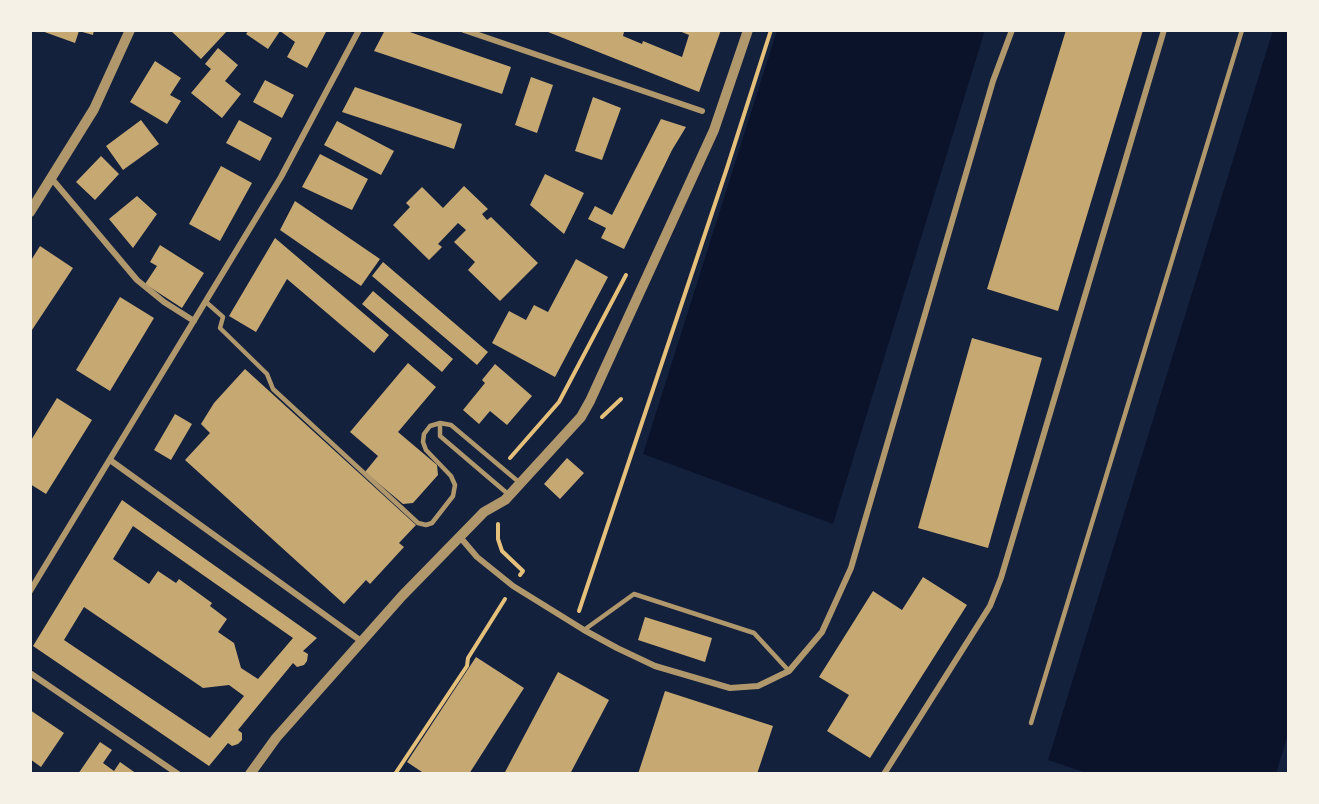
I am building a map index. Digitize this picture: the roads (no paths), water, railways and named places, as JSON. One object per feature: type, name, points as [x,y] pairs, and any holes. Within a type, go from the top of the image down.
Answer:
[{"type":"street","points":[[30,212],[94,109],[130,30]]},
{"type":"street","points":[[30,591],[281,177],[359,30]]},
{"type":"street","points":[[464,30],[702,111]]},
{"type":"street","points":[[250,774],[276,738],[361,641],[484,512],[510,495],[581,417],[590,402],[714,130],[748,30]]},
{"type":"street","points":[[460,537],[477,557],[513,586],[584,630],[655,666],[730,688],[758,686],[789,671],[822,632],[851,568],[990,93],[1012,30]]},
{"type":"street","points":[[884,774],[990,606],[1001,578],[1164,30]]},
{"type":"street","points":[[52,179],[137,280],[164,302],[194,321]]},
{"type":"street","points":[[110,460],[361,641]]},
{"type":"street","points":[[30,673],[178,774]]},
{"type":"lane","points":[[1031,723],[1241,31]]},
{"type":"lane","points":[[206,302],[223,317],[220,328],[267,374],[273,390],[418,524],[432,523],[453,496],[455,485],[452,476],[426,450],[423,442],[424,434],[430,426],[440,423],[451,425],[520,483]]},
{"type":"lane","points":[[440,423],[440,436],[510,495]]},
{"type":"lane","points":[[584,630],[634,594],[754,633],[789,671]]},
{"type":"water","points":[[777,30],[985,30],[833,524],[643,454]]},
{"type":"water","points":[[1273,30],[1289,30],[1289,730],[1276,774],[1090,774],[1048,760]]}]
